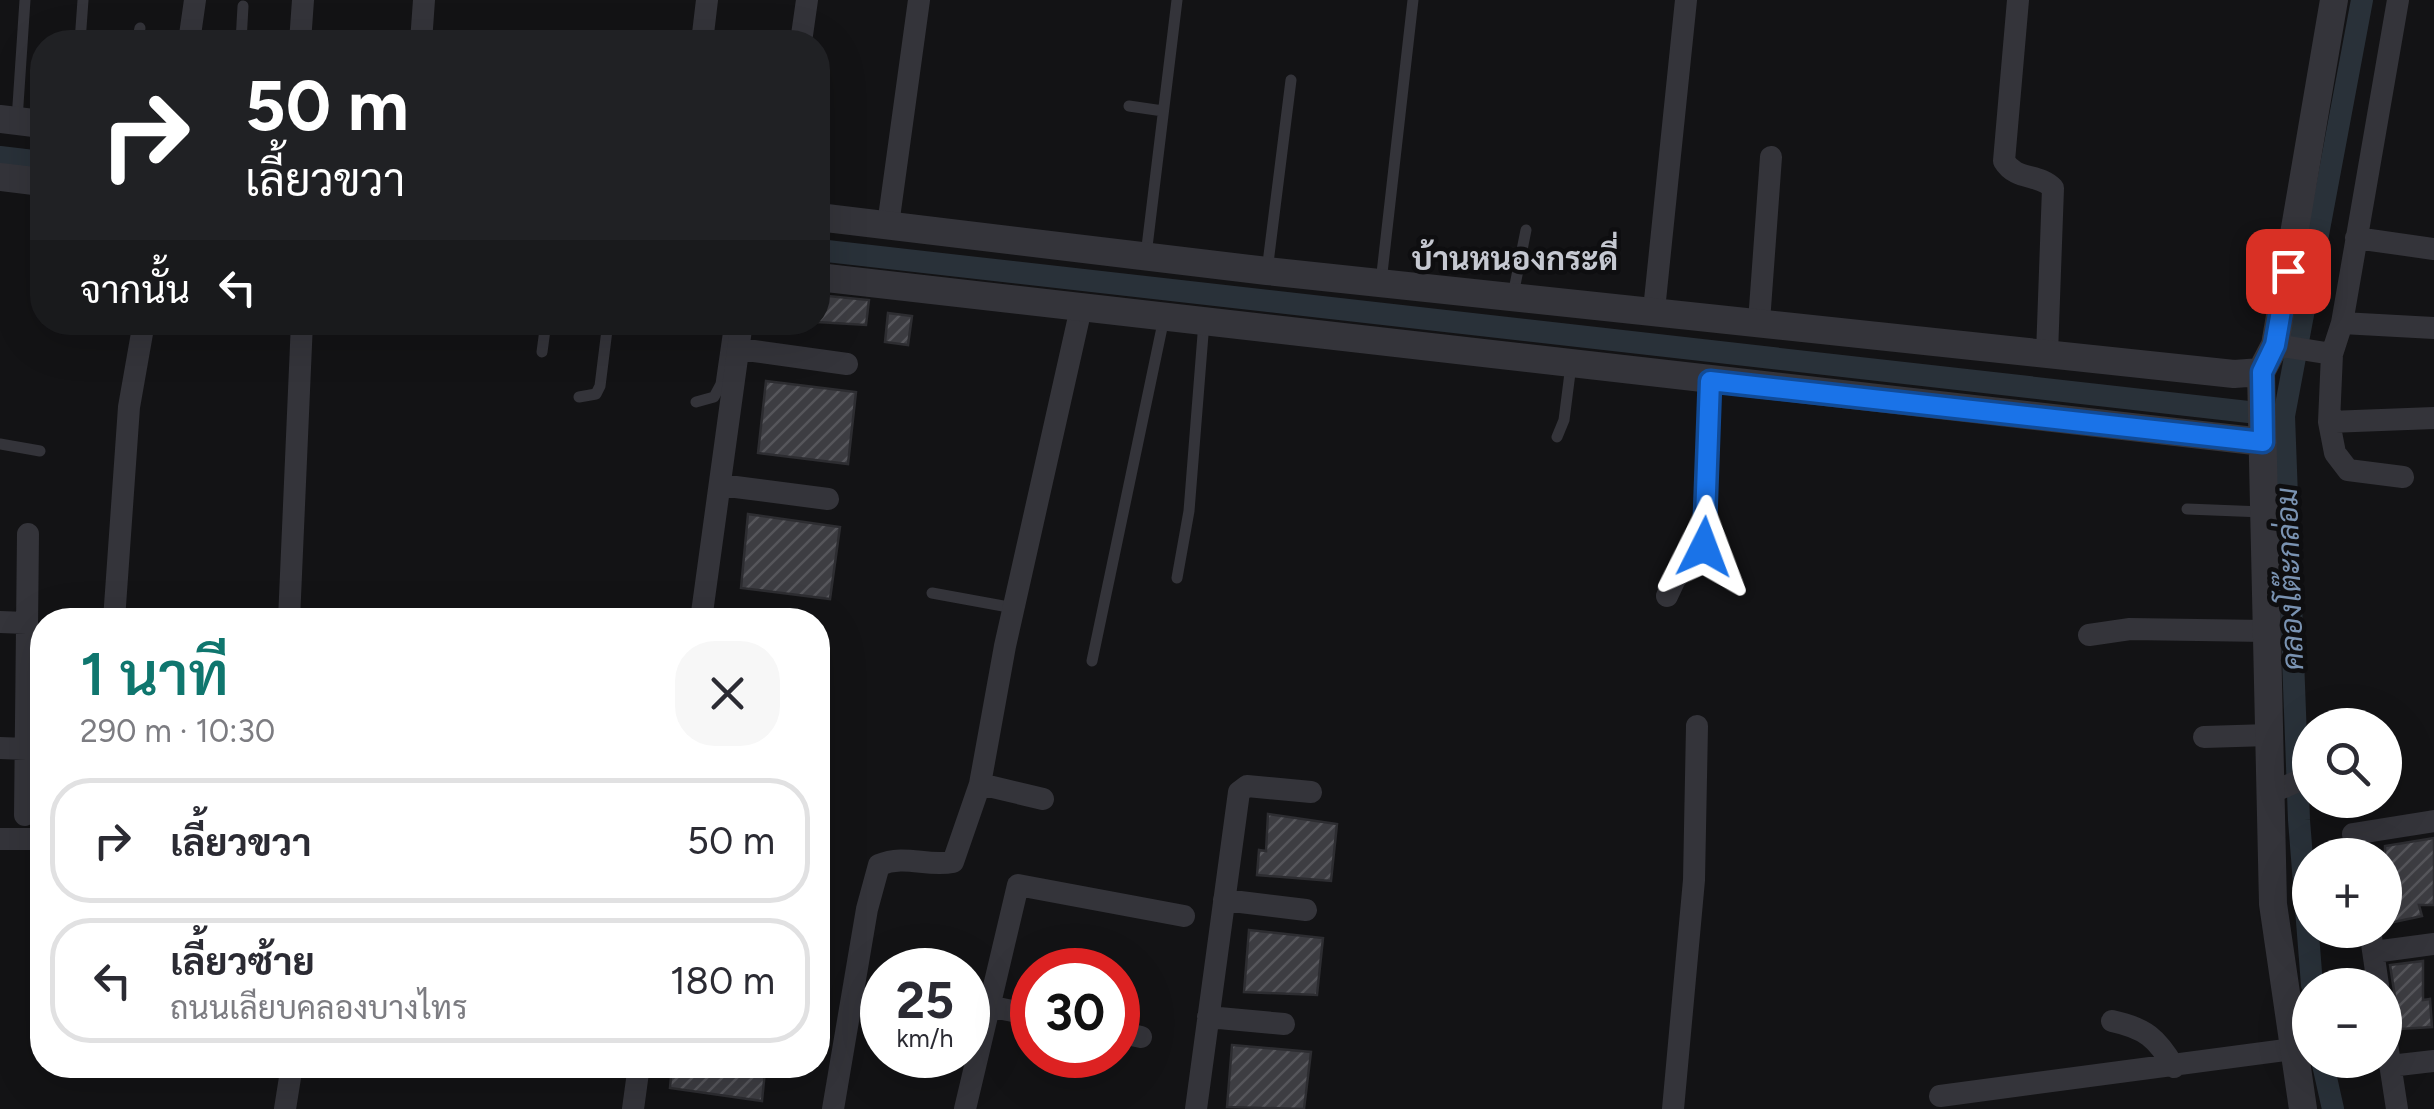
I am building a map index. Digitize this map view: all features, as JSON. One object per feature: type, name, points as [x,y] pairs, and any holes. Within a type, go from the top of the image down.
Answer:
[{"type":"street","points":[[191,30],[195,0]]},
{"type":"street","points":[[301,30],[303,0]]},
{"type":"street","points":[[422,30],[424,0]]},
{"type":"street","points":[[703,30],[707,0]]},
{"type":"street","points":[[803,30],[807,0]]},
{"type":"street","points":[[888,225],[919,0]]},
{"type":"street","points":[[1654,310],[1686,0]]},
{"type":"street","points":[[2018,0],[2004,161],[2017,174],[2048,182],[2053,188],[2048,354]]},
{"type":"street","points":[[1940,1096],[2292,1049],[2273,904],[2274,792],[2269,735],[2262,378],[2282,346],[2334,0]]},
{"type":"street","points":[[2398,0],[2342,323],[2329,354],[2329,422],[2335,453],[2348,470],[2403,477]]},
{"type":"street","points":[[1759,322],[1771,158]]},
{"type":"street","points":[[0,177],[30,181]]},
{"type":"street","points":[[830,218],[1266,270],[2262,378]]},
{"type":"street","points":[[2356,238],[2434,249]]},
{"type":"street","points":[[830,277],[1710,381],[2263,436]]},
{"type":"street","points":[[833,1109],[867,909],[879,865],[908,858],[935,865],[952,862],[980,784],[1014,608],[1081,308]]},
{"type":"street","points":[[2342,323],[2434,328]]},
{"type":"street","points":[[115,608],[128,408],[142,335]]},
{"type":"street","points":[[290,608],[301,335]]},
{"type":"street","points":[[704,608],[741,335]]},
{"type":"street","points":[[2282,346],[2329,354]]},
{"type":"street","points":[[739,349],[847,364]]},
{"type":"street","points":[[1667,596],[1675,579],[1704,547],[1710,381]]},
{"type":"street","points":[[2329,422],[2434,418]]},
{"type":"street","points":[[720,485],[828,500]]},
{"type":"street","points":[[25,815],[28,534]]},
{"type":"street","points":[[0,622],[26,623]]},
{"type":"street","points":[[2089,634],[2130,629],[2266,631]]},
{"type":"street","points":[[1674,1109],[1694,880],[1698,726]]},
{"type":"street","points":[[2204,736],[2269,735]]},
{"type":"street","points":[[0,748],[26,749]]},
{"type":"street","points":[[980,784],[1042,799]]},
{"type":"street","points":[[2274,792],[2292,784]]},
{"type":"street","points":[[1196,1109],[1242,787],[1311,792]]},
{"type":"street","points":[[2354,838],[2353,834],[2434,822]]},
{"type":"street","points":[[0,839],[30,840]]},
{"type":"street","points":[[990,998],[1018,886],[1184,916]]},
{"type":"street","points":[[1224,900],[1306,910]]},
{"type":"street","points":[[2402,942],[2434,944]]},
{"type":"street","points":[[1208,1017],[1284,1024]]},
{"type":"street","points":[[2112,1021],[2142,1028],[2158,1040],[2174,1066]]},
{"type":"street","points":[[2402,1065],[2434,1061]]},
{"type":"street","points":[[285,1109],[290,1078]]},
{"type":"street","points":[[633,1109],[637,1078]]},
{"type":"street","points":[[965,1109],[972,1078]]},
{"type":"street","points":[[2297,1078],[2303,1109]]},
{"type":"street","points":[[2392,1078],[2397,1109]]},
{"type":"lane","points":[[20,121],[24,0]]},
{"type":"lane","points":[[81,30],[83,0]]},
{"type":"lane","points":[[1146,255],[1177,0]]},
{"type":"lane","points":[[1381,282],[1413,0]]},
{"type":"lane","points":[[242,30],[243,6]]},
{"type":"lane","points":[[1266,270],[1291,80]]},
{"type":"lane","points":[[1129,106],[1163,111]]},
{"type":"lane","points":[[1513,294],[1526,230]]},
{"type":"lane","points":[[1092,661],[1164,318]]},
{"type":"lane","points":[[1177,578],[1189,511],[1204,322]]},
{"type":"lane","points":[[542,352],[544,335]]},
{"type":"lane","points":[[580,397],[596,394],[600,386],[606,335]]},
{"type":"lane","points":[[696,402],[714,397],[722,384],[728,335]]},
{"type":"lane","points":[[1557,437],[1566,408],[1571,365]]},
{"type":"lane","points":[[0,444],[40,451]]},
{"type":"lane","points":[[2187,509],[2264,512]]},
{"type":"lane","points":[[932,592],[1014,608]]},
{"type":"building","points":[[830,296],[869,300],[866,325],[830,323]]},
{"type":"building","points":[[888,313],[912,316],[908,345],[885,342]]},
{"type":"building","points":[[766,381],[856,392],[848,464],[758,453]]},
{"type":"building","points":[[748,514],[840,527],[830,599],[741,588]]},
{"type":"building","points":[[1268,814],[1337,824],[1331,881],[1257,875],[1259,850],[1266,851]]},
{"type":"building","points":[[2434,838],[2434,905],[2419,905],[2422,916],[2402,920],[2402,843]]},
{"type":"building","points":[[1249,930],[1323,938],[1317,995],[1244,992]]},
{"type":"building","points":[[2423,961],[2423,1000],[2430,999],[2432,1027],[2402,1029],[2402,968],[2390,965]]},
{"type":"building","points":[[1232,1045],[1311,1052],[1304,1109],[1227,1107]]},
{"type":"building","points":[[671,1078],[764,1078],[762,1101],[670,1088]]},
{"type":"waterway","name":"คลองโต๊ะกล่อม","points":[[2311,968],[2299,820],[2284,416],[2362,0]]},
{"type":"waterway","points":[[0,157],[30,161]]},
{"type":"waterway","points":[[830,251],[2284,416]]},
{"type":"waterway","name":"คลองโต๊ะกล่อม","points":[[2326,1078],[2333,1109]]},
{"type":"district","name":"บ้านหนองกระดี่","points":[[1515,259]]},
{"type":"route","points":[[1704,547],[1710,381],[2263,442],[2262,372],[2275,345],[2288,271]]}]
